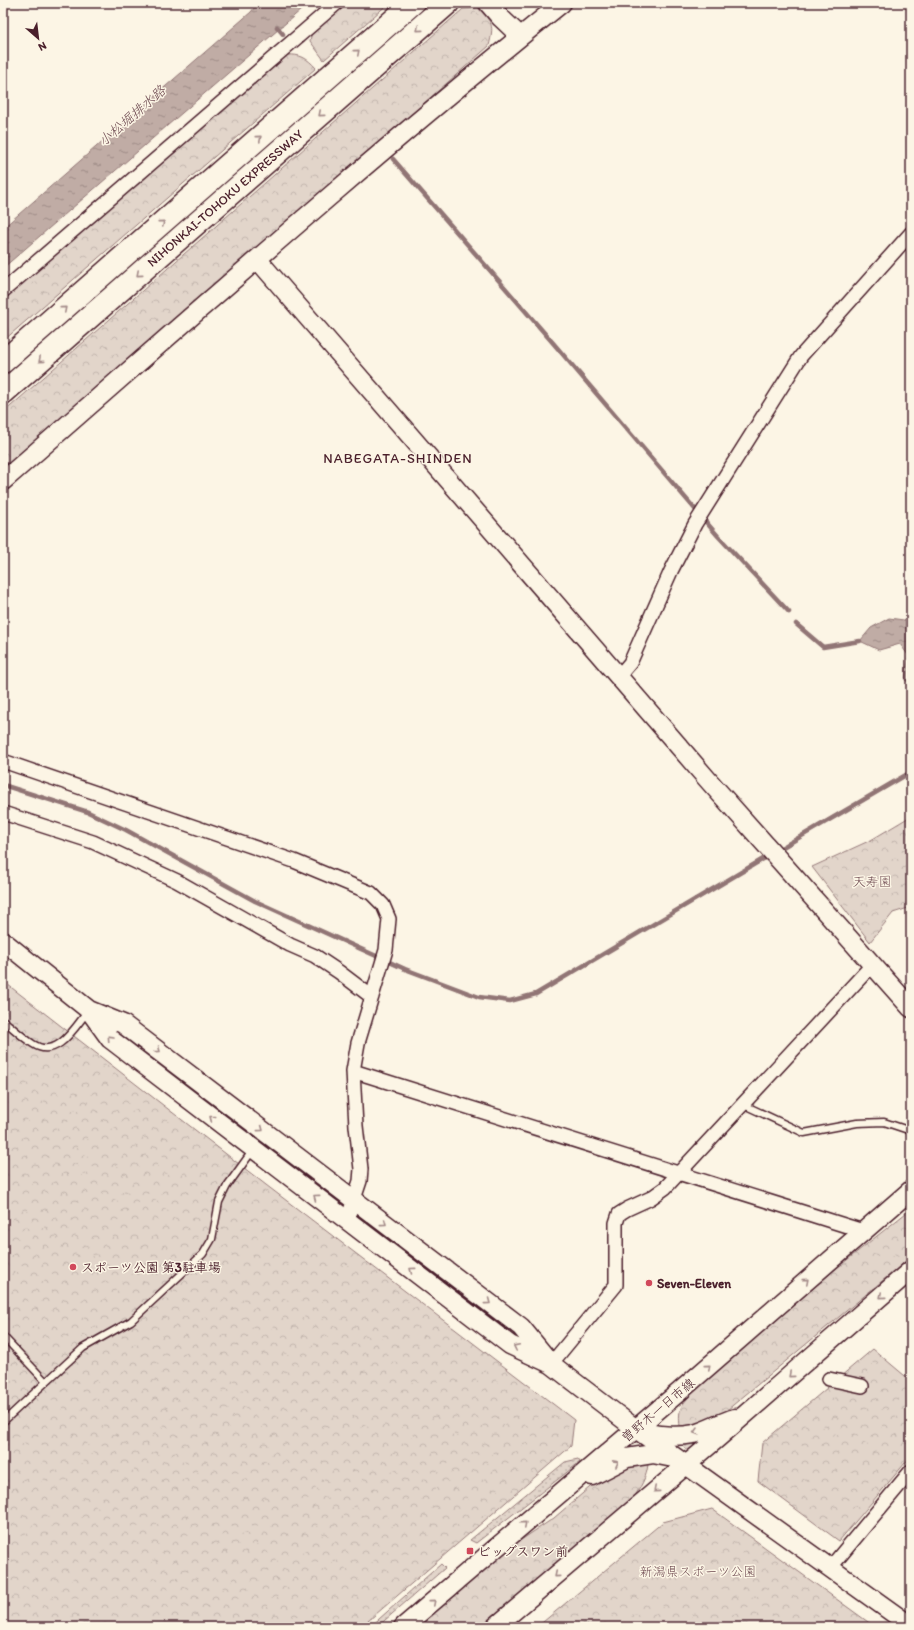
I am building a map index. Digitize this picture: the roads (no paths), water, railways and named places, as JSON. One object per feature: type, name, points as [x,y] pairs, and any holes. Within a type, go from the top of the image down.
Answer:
[{"type":"highway","name":"NIHONKAI-TOHOKU EXPRESSWAY","points":[[3,362],[413,3]]},
{"type":"highway","name":"NIHONKAI-TOHOKU EXPRESSWAY","points":[[3,393],[448,3]]},
{"type":"street","points":[[3,291],[337,3]]},
{"type":"street","points":[[488,3],[520,36]]},
{"type":"street","points":[[3,481],[390,146],[520,36],[562,3]]},
{"type":"street","points":[[618,677],[630,664],[671,571],[695,524],[801,356],[911,233]]},
{"type":"street","points":[[258,260],[618,677],[911,1008]]},
{"type":"street","points":[[3,761],[294,861],[371,893],[383,905],[389,919],[386,950],[358,1043],[353,1071],[356,1126],[361,1169],[360,1181],[347,1220]]},
{"type":"street","points":[[3,813],[92,842],[177,880],[290,945],[316,956],[373,994]]},
{"type":"street","points":[[3,941],[89,1010],[110,1040],[510,1345],[551,1364],[636,1429],[911,1626]]},
{"type":"street","points":[[551,1364],[616,1285],[616,1223],[619,1214],[651,1198],[665,1188],[873,964]]},
{"type":"street","points":[[89,1010],[123,1024],[521,1327],[551,1364]]},
{"type":"street","points":[[353,1071],[863,1231]]},
{"type":"street","name":"曽野木一日市線","points":[[403,1627],[636,1429],[911,1190]]},
{"type":"street","points":[[496,1627],[746,1414],[911,1270]]},
{"type":"street","points":[[829,1379],[862,1386]]},
{"type":"street","points":[[636,1429],[652,1435],[687,1435],[703,1431],[746,1414]]},
{"type":"street","points":[[568,1486],[601,1472],[615,1462],[637,1456],[653,1454],[674,1458],[686,1465]]},
{"type":"street","points":[[830,1568],[911,1471]]},
{"type":"lane","points":[[3,1020],[33,1044],[44,1048],[51,1048],[68,1037],[89,1010]]},
{"type":"lane","points":[[742,1104],[804,1134],[857,1123],[884,1122],[911,1130]]},
{"type":"lane","points":[[3,1422],[83,1348],[131,1322],[203,1254],[212,1239],[219,1202],[227,1186],[253,1150]]},
{"type":"lane","points":[[3,1336],[46,1382]]},
{"type":"water","name":"小松堀排水路","points":[[258,3],[309,3],[3,268],[3,228],[251,12]]},
{"type":"water","points":[[889,618],[911,621],[911,684],[905,680],[908,655],[900,644],[879,650],[860,641],[871,628]]},
{"type":"waterway","points":[[277,27],[283,34]]},
{"type":"waterway","points":[[393,159],[718,536],[789,612]]},
{"type":"waterway","points":[[796,624],[823,647],[860,641]]},
{"type":"waterway","points":[[776,851],[911,772]]},
{"type":"waterway","points":[[3,785],[88,812],[126,830],[255,901],[405,969],[479,997],[510,1001],[536,994],[770,855]]},
{"type":"place","name":"スポーツ公園 第3駐車場","points":[[73,1267]]},
{"type":"place","name":"Seven-Eleven","points":[[649,1283]]},
{"type":"place","name":"ビッグスワン前","points":[[470,1551]]},
{"type":"district","name":"NABEGATA-SHINDEN","points":[[398,458]]},
{"type":"park label","name":"天寿園","points":[[872,881]]},
{"type":"park label","name":"新潟県スポーツ公園","points":[[698,1571]]}]
